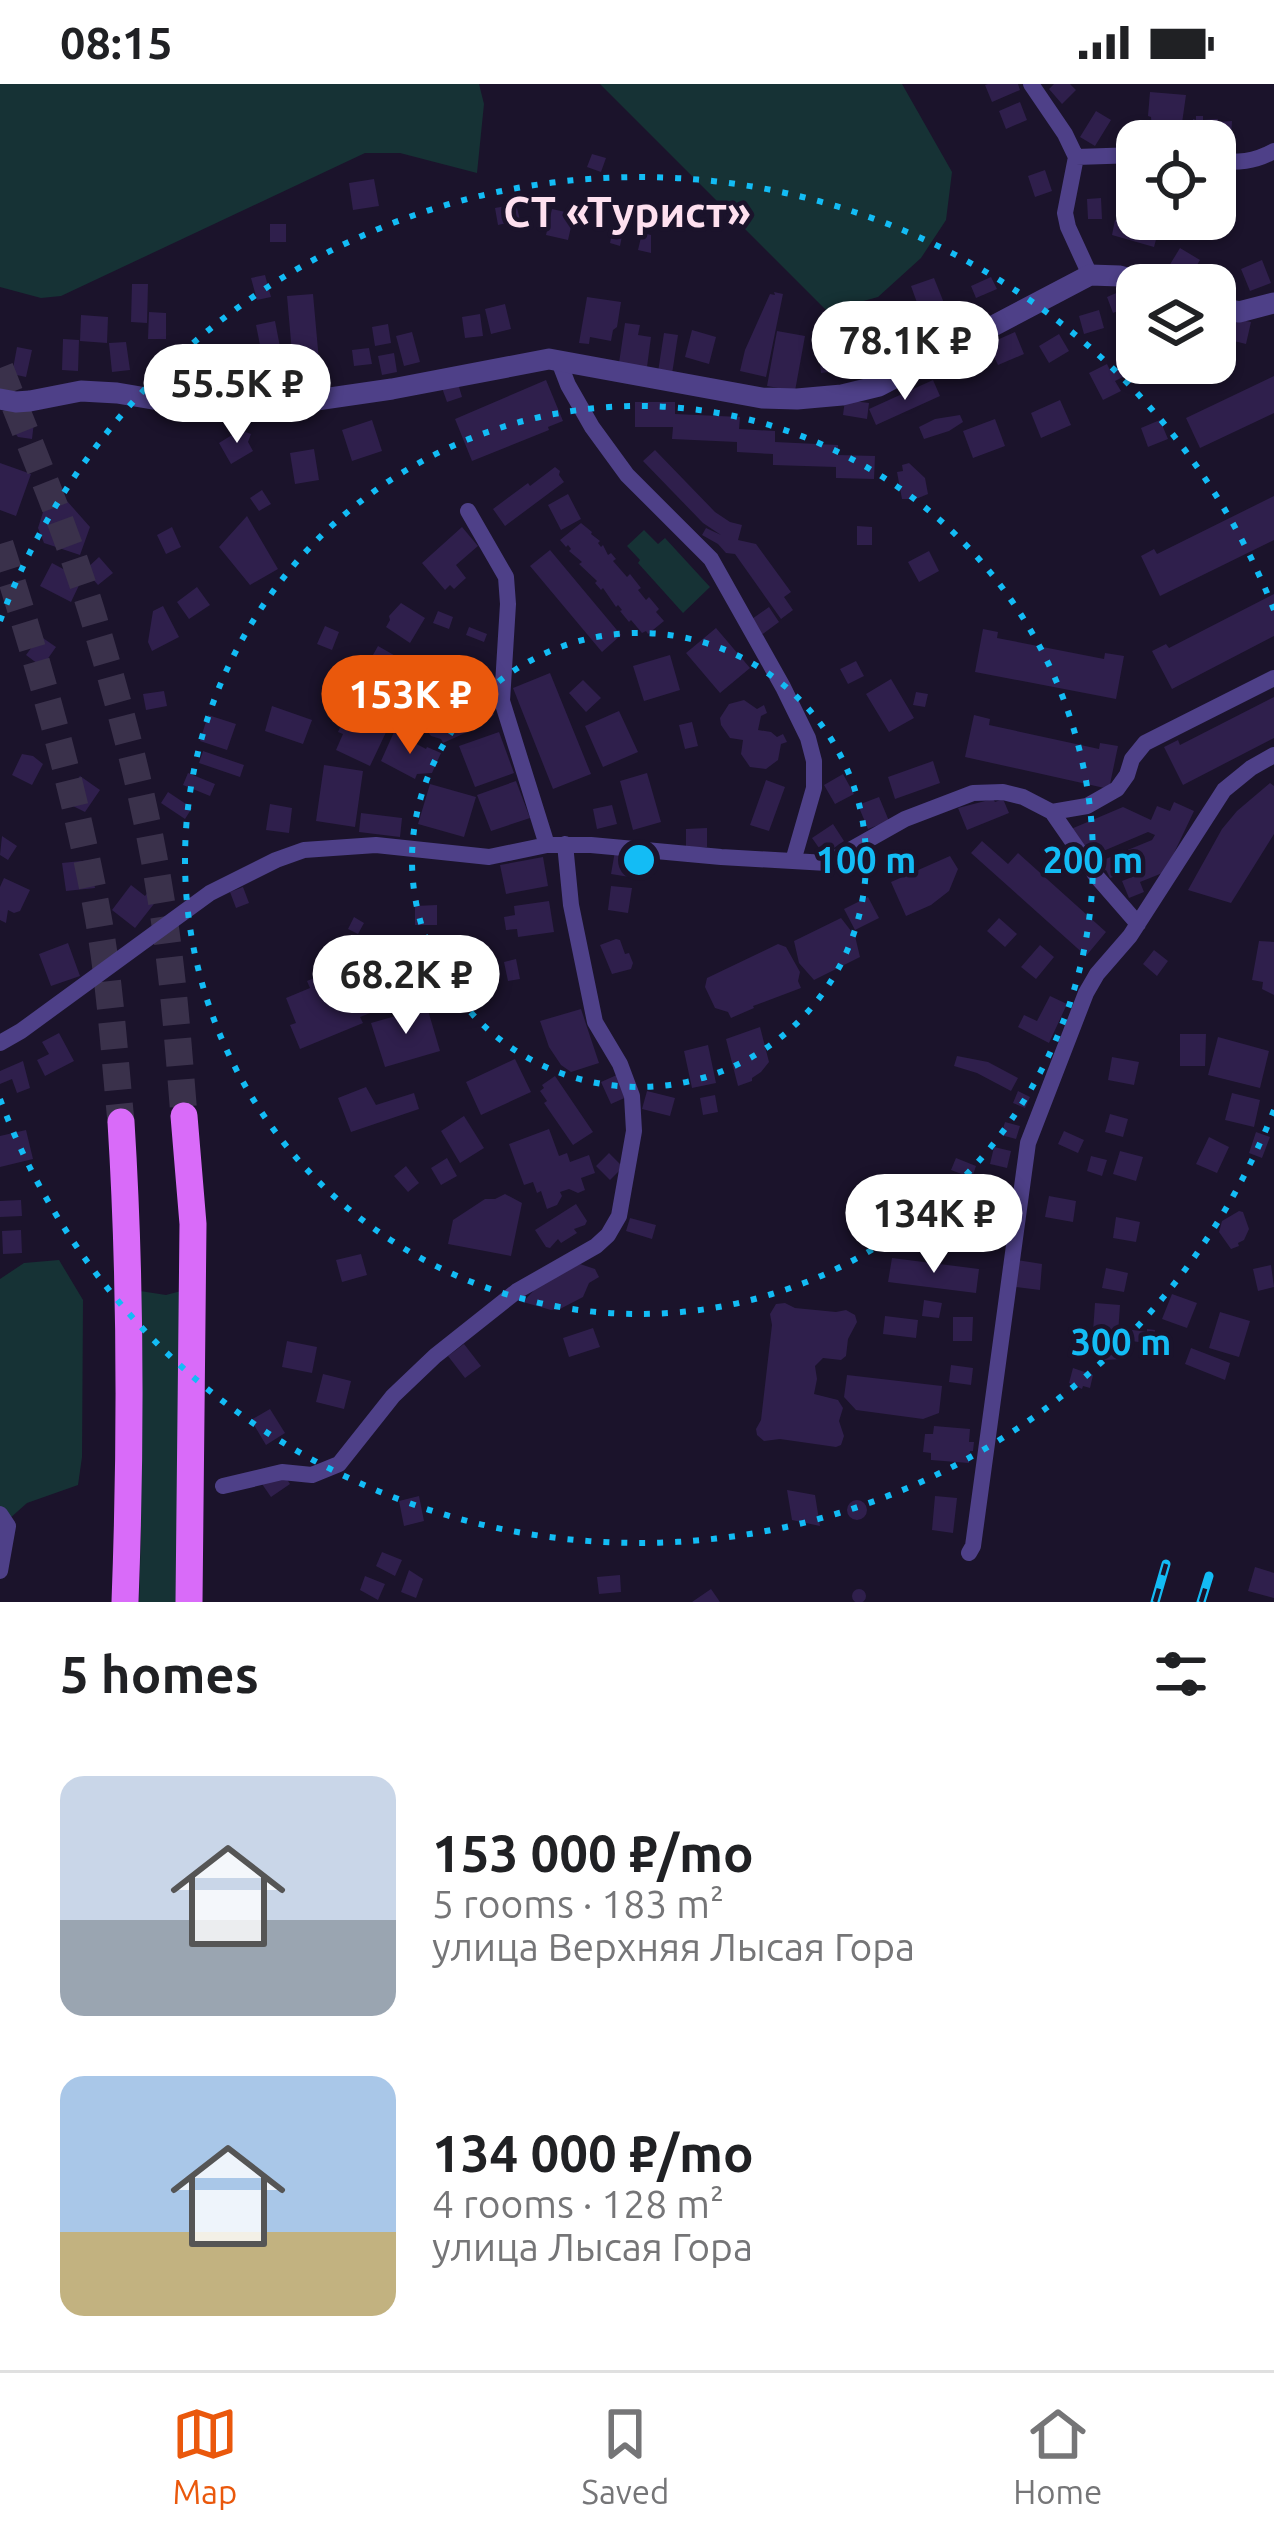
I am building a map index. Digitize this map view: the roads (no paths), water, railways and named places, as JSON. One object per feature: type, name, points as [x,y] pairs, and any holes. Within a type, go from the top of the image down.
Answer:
[{"type":"main road","points":[[184,1116],[193,1224],[190,1602]]},
{"type":"main road","points":[[121,1122],[129,1439],[125,1588]]},
{"type":"street","points":[[1031,84],[1076,157],[1065,213],[1090,275]]},
{"type":"street","points":[[1236,163],[1274,151]]},
{"type":"street","points":[[1076,157],[1116,156]]},
{"type":"street","points":[[0,398],[16,402],[81,392],[117,393],[194,406],[282,406],[558,359],[762,398],[797,400],[863,391],[1090,275],[1116,276]]},
{"type":"street","points":[[1236,311],[1274,303]]},
{"type":"street","points":[[558,359],[592,427],[627,475],[711,559],[808,738],[814,788],[793,861]]},
{"type":"street","points":[[223,1486],[281,1472],[312,1475],[339,1464],[393,1396],[434,1356],[517,1291],[596,1246],[619,1216],[634,1131],[632,1096],[596,1022],[556,845],[502,700],[506,577],[468,511]]},
{"type":"street","points":[[1052,812],[1087,806],[1112,794],[1144,743],[1274,677]]},
{"type":"street","points":[[969,1552],[1028,1143],[1097,974],[1138,924],[1224,790],[1274,755]]},
{"type":"street","points":[[0,1043],[210,893],[304,850],[404,847],[489,857],[556,845],[826,862],[905,819],[973,793],[1003,792],[1052,812],[1097,878],[1138,924]]},
{"type":"street","points":[[0,1571],[8,1534],[3,1516]]},
{"type":"tunnel","points":[[0,368],[76,566],[134,765],[165,926],[184,1116]]},
{"type":"tunnel","points":[[0,544],[54,726],[88,864],[105,963],[121,1122]]},
{"type":"railway","points":[[1155,1602],[1166,1564]]},
{"type":"railway","points":[[1201,1602],[1209,1576]]},
{"type":"district","name":"СТ «Турист»","points":[[627,211]]}]
